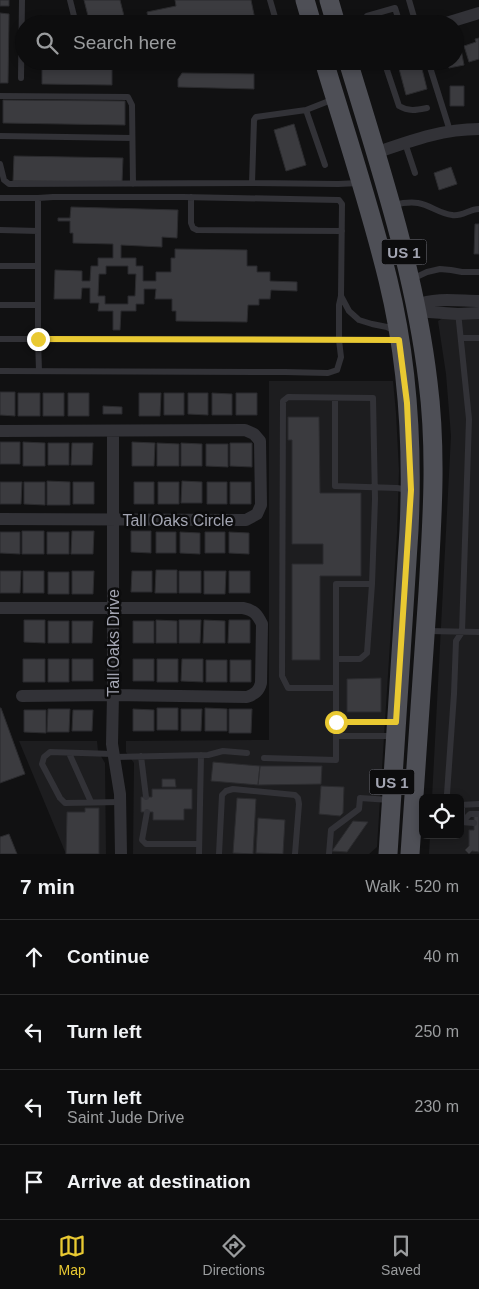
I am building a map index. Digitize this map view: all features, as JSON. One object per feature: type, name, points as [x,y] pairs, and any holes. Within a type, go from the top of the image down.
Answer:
[{"type":"main road","points":[[305,0],[310,15]]},
{"type":"main road","points":[[329,0],[333,15]]},
{"type":"main road","name":"US 1","points":[[327,70],[378,238],[399,336],[407,403],[411,490],[388,854]]},
{"type":"main road","points":[[337,70],[356,87]]},
{"type":"main road","name":"US 1","points":[[351,70],[411,279],[425,354],[429,393],[433,461],[431,527],[416,808],[410,854]]},
{"type":"main road","points":[[388,281],[404,302],[417,306]]},
{"type":"main road","points":[[399,336],[407,336],[425,354]]},
{"type":"main road","points":[[411,490],[423,502],[431,527]]},
{"type":"street","points":[[464,18],[479,13]]},
{"type":"street","points":[[376,153],[414,140],[450,131],[479,129]]},
{"type":"street","points":[[417,306],[438,301],[479,313]]},
{"type":"street","points":[[459,307],[479,301]]},
{"type":"street","name":"Tall Oaks Circle","points":[[0,432],[245,430],[254,434],[260,441],[261,505],[257,514],[246,520],[0,519]]},
{"type":"street","name":"Tall Oaks Drive","points":[[113,431],[112,744],[120,794],[121,854]]},
{"type":"street","points":[[0,608],[243,608],[252,610],[262,624],[261,683],[254,694],[247,697],[22,696]]},
{"type":"lane","points":[[22,0],[22,15]]},
{"type":"lane","points":[[70,0],[74,15]]},
{"type":"lane","points":[[270,0],[274,15]]},
{"type":"lane","points":[[409,0],[413,15]]},
{"type":"lane","points":[[370,15],[395,8],[397,15]]},
{"type":"lane","points":[[21,70],[21,78]]},
{"type":"lane","points":[[387,70],[399,106],[405,110],[414,111],[427,108]]},
{"type":"lane","points":[[431,70],[450,131]]},
{"type":"lane","points":[[0,96],[128,97],[132,105],[133,184]]},
{"type":"lane","points":[[252,183],[254,120],[256,117],[306,110],[335,99]]},
{"type":"lane","points":[[306,110],[325,165]]},
{"type":"lane","points":[[0,136],[132,138]]},
{"type":"lane","points":[[405,143],[415,173]]},
{"type":"lane","points":[[0,164],[4,180],[9,184],[361,183]]},
{"type":"lane","points":[[0,198],[53,196],[191,197],[339,200],[342,204],[341,296],[339,306],[341,357],[337,370],[328,373],[0,371]]},
{"type":"lane","points":[[191,197],[191,223],[193,228],[197,230],[342,231]]},
{"type":"lane","points":[[38,198],[39,372]]},
{"type":"lane","points":[[391,205],[408,202],[419,203],[452,216],[461,215],[473,209],[479,209]]},
{"type":"lane","points":[[0,230],[38,230]]},
{"type":"lane","points":[[0,266],[38,266]]},
{"type":"lane","points":[[411,279],[440,269],[479,272]]},
{"type":"lane","points":[[341,296],[349,311],[359,320],[386,328],[399,336]]},
{"type":"lane","points":[[0,305],[38,305]]},
{"type":"lane","points":[[447,794],[456,641],[462,632],[469,419],[459,307]]},
{"type":"lane","points":[[0,339],[339,340],[399,336]]},
{"type":"lane","points":[[461,338],[479,338]]},
{"type":"lane","points":[[335,688],[288,688],[282,676],[283,401],[288,397],[374,398],[376,487],[367,653],[360,659],[336,659]]},
{"type":"lane","points":[[335,398],[335,486],[411,490]]},
{"type":"lane","points":[[264,758],[336,760],[336,584],[372,584]]},
{"type":"lane","points":[[425,631],[479,632]]},
{"type":"lane","points":[[336,722],[396,729]]},
{"type":"lane","points":[[336,736],[396,729]]},
{"type":"lane","points":[[120,802],[65,803],[60,798],[42,764],[44,757],[50,752],[114,756],[208,755],[223,751],[247,753]]},
{"type":"lane","points":[[70,753],[91,802]]},
{"type":"lane","points":[[199,854],[201,755]]},
{"type":"lane","points":[[141,756],[146,797]]},
{"type":"lane","points":[[219,854],[222,795],[226,791],[233,789],[295,795],[298,798],[295,854]]},
{"type":"lane","points":[[329,854],[331,830],[359,809],[360,798],[391,800]]},
{"type":"lane","points":[[464,804],[479,804]]},
{"type":"lane","points":[[147,812],[142,840],[146,844],[200,844]]},
{"type":"lane","points":[[464,819],[470,814],[479,814]]},
{"type":"lane","points":[[464,822],[474,824]]},
{"type":"shaded area","points":[[443,318],[479,318],[479,854],[429,854],[430,839],[464,839],[464,794],[432,794],[451,436],[446,374],[438,321]]},
{"type":"shaded area","points":[[269,381],[393,381],[399,471],[397,533],[377,847],[369,854],[133,854],[134,763],[126,752],[126,741],[269,740]]},
{"type":"shaded area","points":[[19,741],[97,741],[98,751],[105,763],[106,854],[66,854]]},
{"type":"building","points":[[0,0],[9,0],[9,6],[0,6]]},
{"type":"building","points":[[84,0],[120,0],[124,15],[88,15]]},
{"type":"building","points":[[175,0],[251,0],[254,15],[148,15],[147,12],[176,6]]},
{"type":"building","points":[[0,13],[9,14],[8,83],[0,83]]},
{"type":"building","points":[[479,38],[479,59],[469,62],[464,46],[476,42],[475,39]]},
{"type":"building","points":[[42,70],[112,70],[112,85],[42,84]]},
{"type":"building","points":[[399,70],[422,70],[427,89],[406,95]]},
{"type":"building","points":[[182,73],[254,74],[254,89],[178,87],[178,79]]},
{"type":"building","points":[[450,86],[464,86],[464,106],[450,106]]},
{"type":"building","points":[[3,100],[125,101],[125,125],[3,123]]},
{"type":"building","points":[[294,124],[306,165],[286,171],[274,130]]},
{"type":"building","points":[[14,156],[123,158],[122,182],[13,181]]},
{"type":"building","points":[[451,167],[457,184],[439,190],[434,173]]},
{"type":"building","points":[[71,207],[178,210],[177,238],[162,237],[162,247],[121,245],[121,258],[136,258],[136,266],[143,266],[143,281],[156,281],[156,272],[171,272],[171,258],[175,258],[175,249],[247,250],[247,266],[257,266],[257,272],[270,272],[270,281],[297,282],[297,291],[271,290],[270,299],[259,299],[259,305],[248,305],[247,322],[176,321],[176,311],[172,311],[172,299],[155,299],[156,289],[144,289],[144,304],[136,304],[136,311],[121,311],[120,330],[113,330],[113,311],[98,311],[99,303],[90,303],[90,288],[82,288],[81,299],[54,299],[55,270],[82,271],[82,281],[90,281],[91,266],[98,266],[98,258],[113,258],[113,244],[73,243],[73,233],[70,233],[70,221],[58,221],[58,218],[70,218]],"holes":[[[106,266],[128,266],[128,274],[136,274],[135,296],[128,296],[128,304],[105,304],[105,296],[98,296],[99,274],[106,274]]]},
{"type":"building","points":[[475,224],[479,224],[479,254],[474,254]]},
{"type":"building","points":[[0,392],[15,392],[15,416],[0,415]]},
{"type":"building","points":[[18,393],[40,393],[40,416],[18,416]]},
{"type":"building","points":[[43,393],[64,393],[64,416],[43,416]]},
{"type":"building","points":[[68,393],[89,393],[89,416],[68,416]]},
{"type":"building","points":[[139,393],[161,393],[160,416],[139,416]]},
{"type":"building","points":[[164,393],[184,393],[184,415],[164,415]]},
{"type":"building","points":[[188,393],[208,393],[208,415],[188,414]]},
{"type":"building","points":[[212,393],[232,394],[232,415],[212,415]]},
{"type":"building","points":[[236,393],[257,393],[257,415],[236,415]]},
{"type":"building","points":[[103,406],[122,407],[122,414],[103,414]]},
{"type":"building","points":[[288,417],[319,417],[320,493],[361,493],[361,576],[320,576],[320,660],[292,660],[292,564],[323,564],[323,544],[292,544],[292,440],[288,440]]},
{"type":"building","points":[[0,442],[20,442],[20,464],[0,464]]},
{"type":"building","points":[[23,442],[45,443],[45,466],[23,466]]},
{"type":"building","points":[[132,442],[155,443],[154,466],[132,466]]},
{"type":"building","points":[[48,443],[69,443],[69,465],[48,465]]},
{"type":"building","points":[[72,443],[93,443],[92,465],[71,465]]},
{"type":"building","points":[[157,443],[179,444],[179,466],[157,466]]},
{"type":"building","points":[[181,443],[202,444],[202,466],[181,466]]},
{"type":"building","points":[[230,443],[252,443],[252,467],[230,466]]},
{"type":"building","points":[[206,444],[228,444],[228,467],[206,466]]},
{"type":"building","points":[[47,481],[70,482],[70,505],[47,505]]},
{"type":"building","points":[[182,481],[202,482],[202,503],[181,503]]},
{"type":"building","points":[[0,482],[22,482],[21,504],[0,504]]},
{"type":"building","points":[[24,482],[45,482],[45,505],[24,504]]},
{"type":"building","points":[[73,482],[94,482],[94,504],[73,504]]},
{"type":"building","points":[[134,482],[154,482],[154,504],[134,504]]},
{"type":"building","points":[[158,482],[179,482],[179,504],[158,504]]},
{"type":"building","points":[[207,482],[227,482],[227,504],[207,504]]},
{"type":"building","points":[[230,482],[251,482],[251,504],[230,504]]},
{"type":"building","points":[[22,531],[44,531],[44,554],[22,554]]},
{"type":"building","points":[[72,531],[94,531],[93,554],[71,554]]},
{"type":"building","points":[[131,531],[151,531],[151,553],[131,552]]},
{"type":"building","points":[[0,532],[20,532],[20,554],[0,553]]},
{"type":"building","points":[[47,532],[69,532],[69,554],[47,554]]},
{"type":"building","points":[[156,532],[176,532],[176,553],[156,553]]},
{"type":"building","points":[[180,532],[200,533],[200,554],[180,553]]},
{"type":"building","points":[[205,532],[225,532],[225,553],[205,553]]},
{"type":"building","points":[[229,532],[249,533],[249,554],[229,553]]},
{"type":"building","points":[[156,570],[177,570],[177,593],[155,593]]},
{"type":"building","points":[[0,571],[21,571],[20,593],[0,593]]},
{"type":"building","points":[[23,571],[44,571],[44,593],[23,593]]},
{"type":"building","points":[[72,571],[94,571],[93,594],[72,594]]},
{"type":"building","points":[[132,571],[152,571],[152,592],[131,592]]},
{"type":"building","points":[[179,571],[201,571],[201,593],[179,593]]},
{"type":"building","points":[[204,571],[226,571],[225,594],[204,594]]},
{"type":"building","points":[[229,571],[250,571],[250,593],[229,593]]},
{"type":"building","points":[[48,572],[69,572],[69,594],[48,594]]},
{"type":"building","points":[[24,620],[45,620],[45,643],[24,642]]},
{"type":"building","points":[[156,620],[177,621],[177,643],[156,643]]},
{"type":"building","points":[[179,620],[201,620],[200,643],[179,643]]},
{"type":"building","points":[[204,620],[225,621],[225,643],[203,643]]},
{"type":"building","points":[[229,620],[250,620],[250,643],[228,643]]},
{"type":"building","points":[[48,621],[69,621],[69,643],[48,643]]},
{"type":"building","points":[[72,621],[93,621],[92,643],[72,643]]},
{"type":"building","points":[[133,621],[154,621],[154,643],[133,643]]},
{"type":"building","points":[[23,659],[45,659],[45,682],[23,682]]},
{"type":"building","points":[[48,659],[69,659],[69,682],[48,682]]},
{"type":"building","points":[[72,659],[93,659],[93,681],[72,681]]},
{"type":"building","points":[[133,659],[154,659],[154,681],[133,681]]},
{"type":"building","points":[[157,659],[178,659],[178,682],[157,682]]},
{"type":"building","points":[[182,659],[203,659],[203,682],[181,681]]},
{"type":"building","points":[[206,660],[227,660],[227,682],[206,682]]},
{"type":"building","points":[[230,660],[251,660],[251,682],[230,682]]},
{"type":"building","points":[[381,678],[381,712],[347,712],[347,679]]},
{"type":"building","points":[[0,708],[25,774],[0,783]]},
{"type":"building","points":[[157,708],[178,708],[178,730],[157,730]]},
{"type":"building","points":[[205,708],[227,709],[227,731],[205,731]]},
{"type":"building","points":[[48,709],[70,709],[69,732],[47,732]]},
{"type":"building","points":[[133,709],[154,710],[154,731],[133,731]]},
{"type":"building","points":[[181,709],[202,709],[201,731],[181,731]]},
{"type":"building","points":[[229,709],[252,709],[251,733],[229,733]]},
{"type":"building","points":[[24,710],[46,710],[46,733],[24,732]]},
{"type":"building","points":[[73,710],[93,710],[92,731],[72,731]]},
{"type":"building","points":[[213,762],[260,766],[258,785],[211,781]]},
{"type":"building","points":[[260,766],[322,766],[321,784],[258,785]]},
{"type":"building","points":[[162,779],[175,779],[176,787],[162,787]]},
{"type":"building","points":[[321,786],[344,787],[343,813],[340,816],[319,814]]},
{"type":"building","points":[[152,789],[192,789],[192,809],[184,809],[184,820],[153,820],[153,812],[141,812],[141,797],[152,797]]},
{"type":"building","points":[[237,798],[256,799],[253,854],[233,853]]},
{"type":"building","points":[[85,808],[99,808],[99,854],[66,854],[67,812],[85,812]]},
{"type":"building","points":[[474,816],[479,816],[479,852],[472,851],[469,854],[465,850],[469,846],[469,830],[474,830]]},
{"type":"building","points":[[258,818],[285,820],[283,854],[256,853]]},
{"type":"building","points":[[353,821],[368,822],[347,852],[332,851]]},
{"type":"building","points":[[9,834],[17,854],[0,854],[0,837]]},
{"type":"route","points":[[38,339],[399,340],[404,367],[410,436],[411,490],[410,530],[396,722],[336,722]]}]
